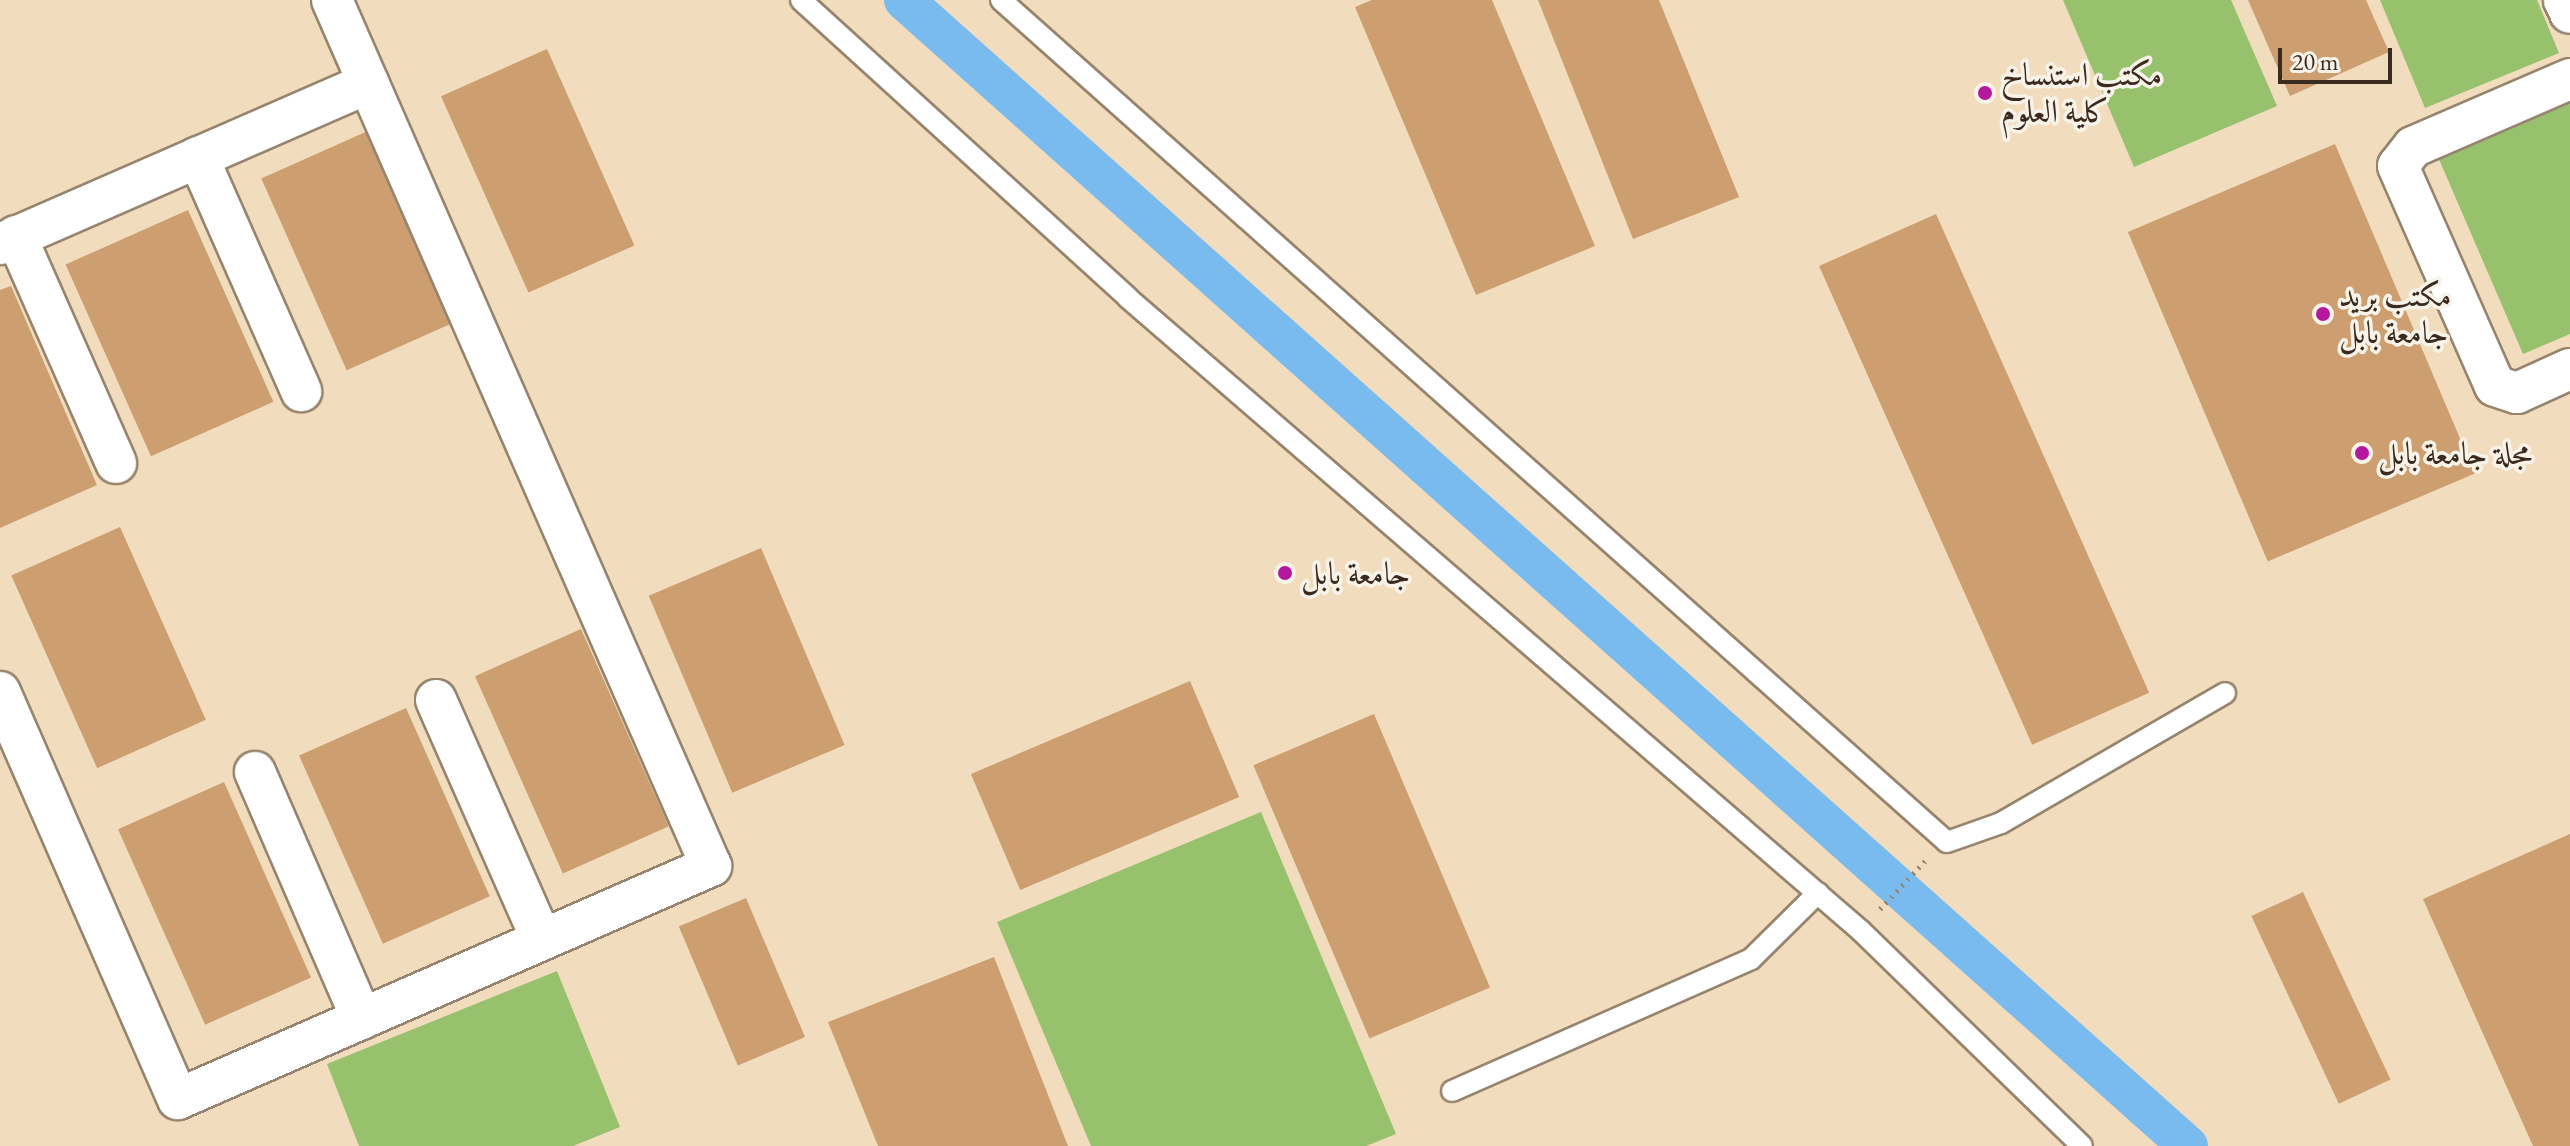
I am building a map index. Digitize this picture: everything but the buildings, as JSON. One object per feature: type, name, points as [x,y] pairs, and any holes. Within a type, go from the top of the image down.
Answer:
[{"type":"street","points":[[0,692],[178,1099],[711,866],[332,0]]},
{"type":"street","points":[[2564,0],[2570,13]]},
{"type":"street","points":[[2570,79],[2413,147],[2398,166],[2495,386],[2517,393],[2570,369]]},
{"type":"street","points":[[116,463],[8,240],[368,83]]},
{"type":"street","points":[[198,157],[301,391]]},
{"type":"street","points":[[436,700],[542,940]]},
{"type":"street","points":[[255,772],[362,1019]]},
{"type":"lane","points":[[801,0],[1128,298],[1818,893],[2082,1146]]},
{"type":"lane","points":[[1001,0],[1947,842],[2001,823],[2225,693]]},
{"type":"lane","points":[[1452,1091],[1751,959],[1818,893]]},
{"type":"path","points":[[1879,909],[1927,858]]},
{"type":"green space","points":[[2063,0],[2231,0],[2277,106],[2134,167]]},
{"type":"green space","points":[[2380,0],[2537,0],[2559,53],[2425,108]]},
{"type":"green space","points":[[2570,91],[2570,334],[2523,354],[2435,150]]},
{"type":"green space","points":[[1261,812],[1396,1134],[1366,1146],[1091,1146],[997,922]]},
{"type":"green space","points":[[557,971],[620,1127],[573,1146],[359,1146],[327,1064]]},
{"type":"waterway","points":[[904,0],[2188,1146]]},
{"type":"place","name":"مكتب استنساخ كلية العلوم","points":[[1985,93]]},
{"type":"place","name":"مكتب بريد جامعة بابل","points":[[2323,314]]},
{"type":"place","name":"مجلة جامعة بابل","points":[[2362,453]]},
{"type":"place","name":"جامعة بابل","points":[[1285,573]]}]
